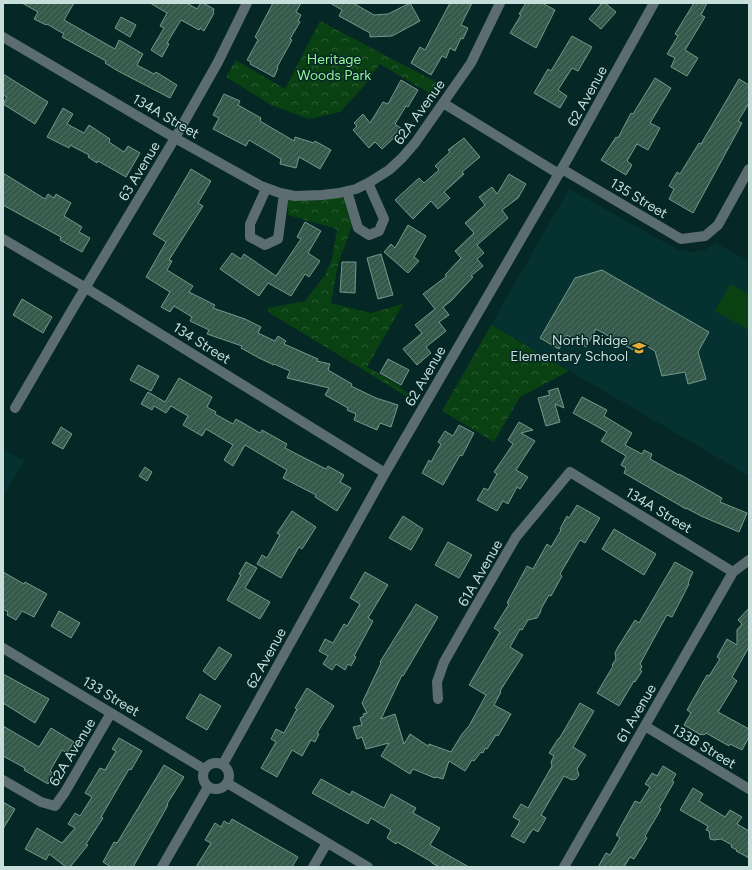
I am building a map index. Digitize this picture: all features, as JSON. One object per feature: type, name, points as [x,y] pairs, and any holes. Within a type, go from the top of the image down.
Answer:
[{"type":"street","name":"62A Avenue","points":[[322,195],[347,191],[368,183],[389,170],[415,144],[471,62],[500,3]]},
{"type":"street","name":"62 Avenue","points":[[223,764],[385,473],[560,171],[654,3]]},
{"type":"street","name":"63 Avenue","points":[[15,408],[175,138],[218,62],[244,4]]},
{"type":"street","name":"134A Street","points":[[3,37],[175,138],[266,189],[295,196],[322,195]]},
{"type":"street","name":"135 Street","points":[[443,103],[681,239],[705,236],[718,224],[749,169]]},
{"type":"street","points":[[347,191],[358,228],[369,235],[379,231],[384,219],[368,183]]},
{"type":"street","points":[[266,189],[250,224],[250,237],[265,245],[278,239],[284,194]]},
{"type":"street","name":"134 Street","points":[[3,239],[86,288],[385,473]]},
{"type":"street","name":"134A Street","points":[[570,472],[732,572]]},
{"type":"street","name":"61A Avenue","points":[[438,699],[437,682],[444,662],[516,538],[570,472]]},
{"type":"street","points":[[732,572],[749,560]]},
{"type":"street","name":"61 Avenue","points":[[564,867],[732,572]]},
{"type":"street","name":"133 Street","points":[[3,648],[204,769]]},
{"type":"street","name":"62A Avenue","points":[[3,780],[41,802],[55,806],[65,792],[111,713]]},
{"type":"street","name":"133B Street","points":[[645,726],[749,789]]},
{"type":"street","points":[[210,764],[223,764],[230,775],[227,784],[218,789],[208,787],[203,778],[204,769],[210,764]]},
{"type":"street","points":[[227,784],[368,867]]},
{"type":"street","points":[[162,867],[208,787]]},
{"type":"street","points":[[313,867],[327,843]]},
{"type":"shaded area","name":"North Ridge Elementary School","points":[[569,189],[680,251],[694,252],[705,250],[716,243],[749,261],[749,476],[491,325]]},
{"type":"shaded area","points":[[3,449],[24,461],[3,497]]},
{"type":"green space","name":"Heritage Woods Park","points":[[320,21],[442,85],[434,96],[380,64],[364,86],[340,112],[309,119],[271,105],[226,77],[236,60],[285,89]]},
{"type":"green space","points":[[345,195],[352,226],[338,264],[331,303],[371,313],[403,304],[367,367],[398,385],[421,405],[268,312],[268,308],[305,301],[325,275],[332,259],[337,229],[288,215],[288,200]]},
{"type":"green space","points":[[730,284],[749,295],[749,330],[715,311]]},
{"type":"green space","points":[[491,325],[569,371],[520,397],[494,442],[442,411]]},
{"type":"building","points":[[22,3],[74,3],[64,20],[115,49],[119,40],[143,54],[137,65],[154,74],[156,72],[177,85],[170,98],[118,71],[105,63],[106,61],[62,37],[64,34],[47,24],[46,25],[34,19],[38,12]]},
{"type":"building","points":[[150,3],[187,3],[197,9],[201,3],[203,3],[214,9],[214,13],[204,31],[200,28],[199,30],[181,20],[167,43],[169,44],[162,57],[151,50],[164,28],[160,26],[167,13]]},
{"type":"building","points":[[273,3],[301,3],[296,12],[301,15],[298,21],[300,22],[290,39],[292,40],[277,67],[278,68],[274,77],[250,64],[251,62],[247,60],[258,40],[255,37]]},
{"type":"building","points":[[330,3],[353,3],[374,15],[388,14],[410,3],[420,21],[392,36],[370,37],[370,33],[339,16],[342,10]]},
{"type":"building","points":[[450,3],[472,3],[461,25],[468,28],[455,51],[450,48],[446,58],[442,56],[431,75],[411,63],[420,47],[425,50]]},
{"type":"building","points":[[526,3],[542,3],[555,10],[536,48],[510,33],[521,15],[519,14]]},
{"type":"building","points":[[602,3],[605,3],[616,12],[601,29],[589,19]]},
{"type":"building","points":[[694,3],[707,3],[701,15],[705,17],[685,50],[698,58],[687,76],[671,67],[675,58],[667,54],[678,36],[675,34]]},
{"type":"building","points":[[121,17],[136,25],[130,37],[115,28]]},
{"type":"building","points":[[572,36],[592,47],[578,71],[572,68],[558,90],[567,96],[560,108],[534,93],[548,69],[551,71]]},
{"type":"building","points":[[3,74],[48,102],[35,124],[3,104],[7,97],[3,95]]},
{"type":"building","points":[[655,78],[671,88],[650,123],[660,128],[648,150],[637,144],[627,161],[632,165],[626,175],[601,160],[616,137],[618,138],[631,113],[633,114]]},
{"type":"building","points":[[739,79],[749,85],[749,103],[738,121],[742,123],[693,213],[669,199],[674,189],[669,186],[677,172],[680,174],[699,143],[701,144]]},
{"type":"building","points":[[401,80],[418,90],[408,107],[406,106],[395,124],[402,129],[382,149],[375,142],[369,148],[353,130],[357,126],[354,123],[363,114],[370,123],[383,102],[388,104]]},
{"type":"building","points":[[224,94],[240,101],[238,105],[261,118],[260,121],[294,141],[295,137],[314,143],[315,141],[331,150],[320,169],[299,157],[296,168],[280,164],[281,159],[249,140],[246,146],[213,129],[219,118],[213,115]]},
{"type":"building","points":[[63,108],[73,114],[67,124],[84,133],[89,125],[110,139],[109,142],[124,152],[128,146],[140,153],[126,177],[98,161],[97,163],[88,157],[89,155],[70,145],[69,148],[47,137]]},
{"type":"building","points":[[464,138],[480,157],[462,172],[464,174],[444,192],[450,198],[438,209],[431,201],[413,219],[395,200],[419,178],[424,183],[439,170],[435,166],[450,152],[448,150]]},
{"type":"building","points":[[191,169],[211,181],[198,203],[203,206],[169,260],[172,261],[167,270],[193,286],[189,292],[215,305],[213,308],[245,319],[261,327],[258,333],[275,341],[278,336],[286,341],[284,344],[318,359],[317,361],[330,364],[328,370],[352,384],[351,386],[376,398],[398,405],[391,427],[380,423],[377,430],[354,420],[356,414],[347,410],[348,408],[325,395],[329,388],[287,378],[290,371],[259,358],[241,348],[242,346],[207,334],[209,330],[190,321],[192,317],[174,306],[170,312],[161,307],[170,292],[146,277],[166,242],[153,234]]},
{"type":"building","points":[[3,173],[45,199],[48,194],[54,198],[56,194],[71,203],[64,216],[82,227],[79,232],[90,238],[82,252],[60,240],[61,237],[3,205]]},
{"type":"building","points":[[509,174],[526,184],[518,198],[502,210],[508,218],[477,245],[484,253],[477,259],[483,266],[471,276],[473,277],[451,301],[443,307],[449,315],[439,322],[446,331],[426,347],[431,353],[417,365],[403,349],[422,333],[415,325],[435,309],[423,294],[447,276],[445,275],[461,258],[455,251],[474,233],[465,223],[485,205],[479,197],[492,187],[497,194]]},
{"type":"building","points":[[305,222],[321,231],[308,253],[320,261],[309,277],[305,274],[291,296],[268,283],[259,296],[220,269],[232,253],[241,259],[244,254],[276,276],[301,239],[297,237]]},
{"type":"building","points":[[408,225],[426,236],[414,257],[419,261],[408,273],[384,252],[391,244],[395,248]]},
{"type":"building","points":[[381,254],[393,295],[378,299],[367,258]]},
{"type":"building","points":[[342,262],[356,262],[355,293],[340,292]]},
{"type":"building","points":[[602,270],[709,332],[698,352],[706,379],[688,384],[685,372],[662,376],[655,351],[640,342],[635,351],[596,329],[586,347],[567,335],[559,349],[540,338],[575,278]]},
{"type":"building","points":[[22,299],[52,317],[43,333],[13,315]]},
{"type":"building","points":[[388,359],[409,370],[401,385],[380,373]]},
{"type":"building","points":[[138,365],[159,376],[151,391],[130,380]]},
{"type":"building","points":[[179,378],[212,397],[207,407],[216,412],[215,414],[233,424],[236,419],[260,433],[262,430],[287,444],[285,448],[326,469],[328,466],[344,475],[340,482],[351,488],[337,511],[315,497],[316,495],[283,478],[287,470],[245,445],[233,466],[224,460],[233,445],[206,429],[202,436],[183,425],[188,416],[171,406],[166,413],[154,406],[152,410],[141,404],[148,392],[165,402]]},
{"type":"building","points":[[558,388],[564,408],[555,404],[560,422],[546,426],[538,398],[550,395],[548,391]]},
{"type":"building","points":[[582,397],[607,410],[604,416],[632,433],[625,445],[642,454],[644,450],[652,454],[650,459],[722,498],[720,502],[747,513],[739,532],[686,509],[624,473],[626,468],[621,465],[626,456],[601,441],[607,432],[573,413]]},
{"type":"building","points":[[519,422],[533,430],[521,433],[535,441],[516,470],[528,477],[520,489],[517,487],[508,504],[503,501],[497,511],[477,500],[484,488],[488,490],[497,474],[494,472],[513,444],[508,440]]},
{"type":"building","points":[[459,425],[474,433],[462,456],[460,455],[443,485],[422,473],[429,460],[431,462],[441,444],[438,442],[445,431],[453,436]]},
{"type":"building","points":[[61,427],[72,434],[63,449],[52,443]]},
{"type":"building","points":[[145,467],[152,472],[147,481],[139,476]]},
{"type":"building","points":[[577,505],[600,518],[585,543],[580,540],[560,574],[562,576],[551,596],[549,595],[537,618],[528,620],[522,630],[520,629],[510,647],[523,655],[500,691],[501,692],[494,705],[511,714],[498,736],[496,735],[487,749],[485,748],[483,753],[481,752],[474,761],[472,760],[465,771],[449,761],[443,779],[435,778],[413,769],[410,774],[381,756],[389,743],[366,749],[362,737],[357,739],[353,727],[362,725],[360,718],[364,716],[363,714],[367,713],[362,703],[381,663],[380,662],[416,604],[438,617],[403,676],[402,675],[381,719],[395,714],[404,744],[410,734],[428,746],[429,744],[451,752],[462,734],[469,726],[486,695],[469,685],[500,632],[494,628],[509,604],[507,603],[527,566],[533,569],[547,544],[551,547],[567,516],[569,518]]},
{"type":"building","points":[[292,511],[316,527],[302,549],[299,547],[281,578],[257,564],[262,555],[267,558],[280,535],[277,533]]},
{"type":"building","points":[[403,516],[423,529],[411,550],[389,538]]},
{"type":"building","points":[[614,529],[656,554],[644,575],[602,549]]},
{"type":"building","points":[[448,542],[472,555],[459,578],[435,565]]},
{"type":"building","points":[[246,562],[257,568],[245,588],[270,602],[260,619],[227,600],[241,575],[239,574]]},
{"type":"building","points":[[675,562],[693,572],[688,583],[689,584],[672,617],[667,615],[640,664],[642,666],[640,670],[642,671],[619,706],[597,693],[613,666],[612,665],[616,659],[615,653],[618,647],[635,620],[639,623]]},
{"type":"building","points":[[3,572],[24,584],[25,582],[47,594],[34,617],[22,611],[16,620],[7,615],[8,612],[3,609]]},
{"type":"building","points":[[365,572],[388,585],[368,618],[373,621],[354,656],[356,657],[351,666],[348,664],[345,670],[336,664],[332,670],[323,664],[328,656],[319,651],[325,639],[333,643],[344,624],[347,626],[360,604],[350,598]]},
{"type":"building","points":[[749,608],[749,647],[732,677],[737,681],[718,712],[749,729],[749,737],[742,750],[730,744],[729,746],[706,733],[701,735],[684,725],[691,713],[687,710],[707,675],[709,676],[720,659],[717,657],[727,639],[737,645],[737,630],[742,624],[738,620]]},
{"type":"building","points":[[59,611],[80,623],[71,638],[51,626]]},
{"type":"building","points":[[219,647],[232,655],[215,680],[203,671]]},
{"type":"building","points":[[3,674],[49,699],[35,723],[3,703]]},
{"type":"building","points":[[307,688],[334,706],[317,733],[319,734],[315,742],[311,740],[302,756],[292,750],[277,777],[261,768],[276,742],[271,739],[276,729],[284,733],[297,709],[295,708]]},
{"type":"building","points":[[200,694],[221,706],[207,730],[186,718]]},
{"type":"building","points":[[580,703],[594,711],[573,747],[586,755],[577,769],[579,775],[576,779],[572,780],[564,776],[541,815],[546,818],[538,832],[533,829],[524,843],[511,836],[520,821],[513,817],[521,804],[528,808],[552,766],[551,762],[554,756],[549,753]]},
{"type":"building","points":[[3,726],[39,747],[51,728],[74,742],[67,753],[62,750],[50,771],[54,774],[48,784],[24,770],[25,768],[3,756]]},
{"type":"building","points":[[119,738],[142,751],[131,770],[129,769],[101,817],[103,818],[86,844],[88,845],[70,867],[66,867],[49,854],[46,860],[25,849],[37,828],[62,843],[75,828],[68,824],[75,813],[80,816],[92,797],[85,793],[100,768],[105,770],[116,751],[112,749]]},
{"type":"building","points":[[164,765],[184,777],[167,804],[168,805],[133,867],[111,867],[103,862],[114,842],[117,843]]},
{"type":"building","points":[[663,766],[676,774],[672,781],[674,782],[659,808],[661,809],[645,836],[647,838],[634,859],[630,857],[624,867],[598,867],[606,853],[610,855],[620,838],[616,835],[635,801],[640,803],[650,787],[645,784],[652,773],[657,776]]},
{"type":"building","points":[[321,779],[350,795],[352,791],[384,808],[391,794],[416,808],[413,813],[440,828],[430,845],[469,867],[439,867],[397,842],[396,844],[387,838],[391,830],[371,818],[368,824],[312,793]]},
{"type":"building","points":[[693,788],[703,794],[699,801],[725,817],[730,810],[742,817],[737,824],[749,831],[749,858],[736,851],[737,850],[731,847],[732,845],[721,839],[710,839],[709,831],[706,830],[708,826],[680,810]]},
{"type":"building","points":[[3,802],[15,809],[3,829]]},
{"type":"building","points":[[232,819],[298,857],[292,867],[196,867],[211,843],[205,840],[215,823],[221,827],[224,821],[229,824]]},
{"type":"place","name":"North Ridge Elementary School","points":[[639,348]]}]
